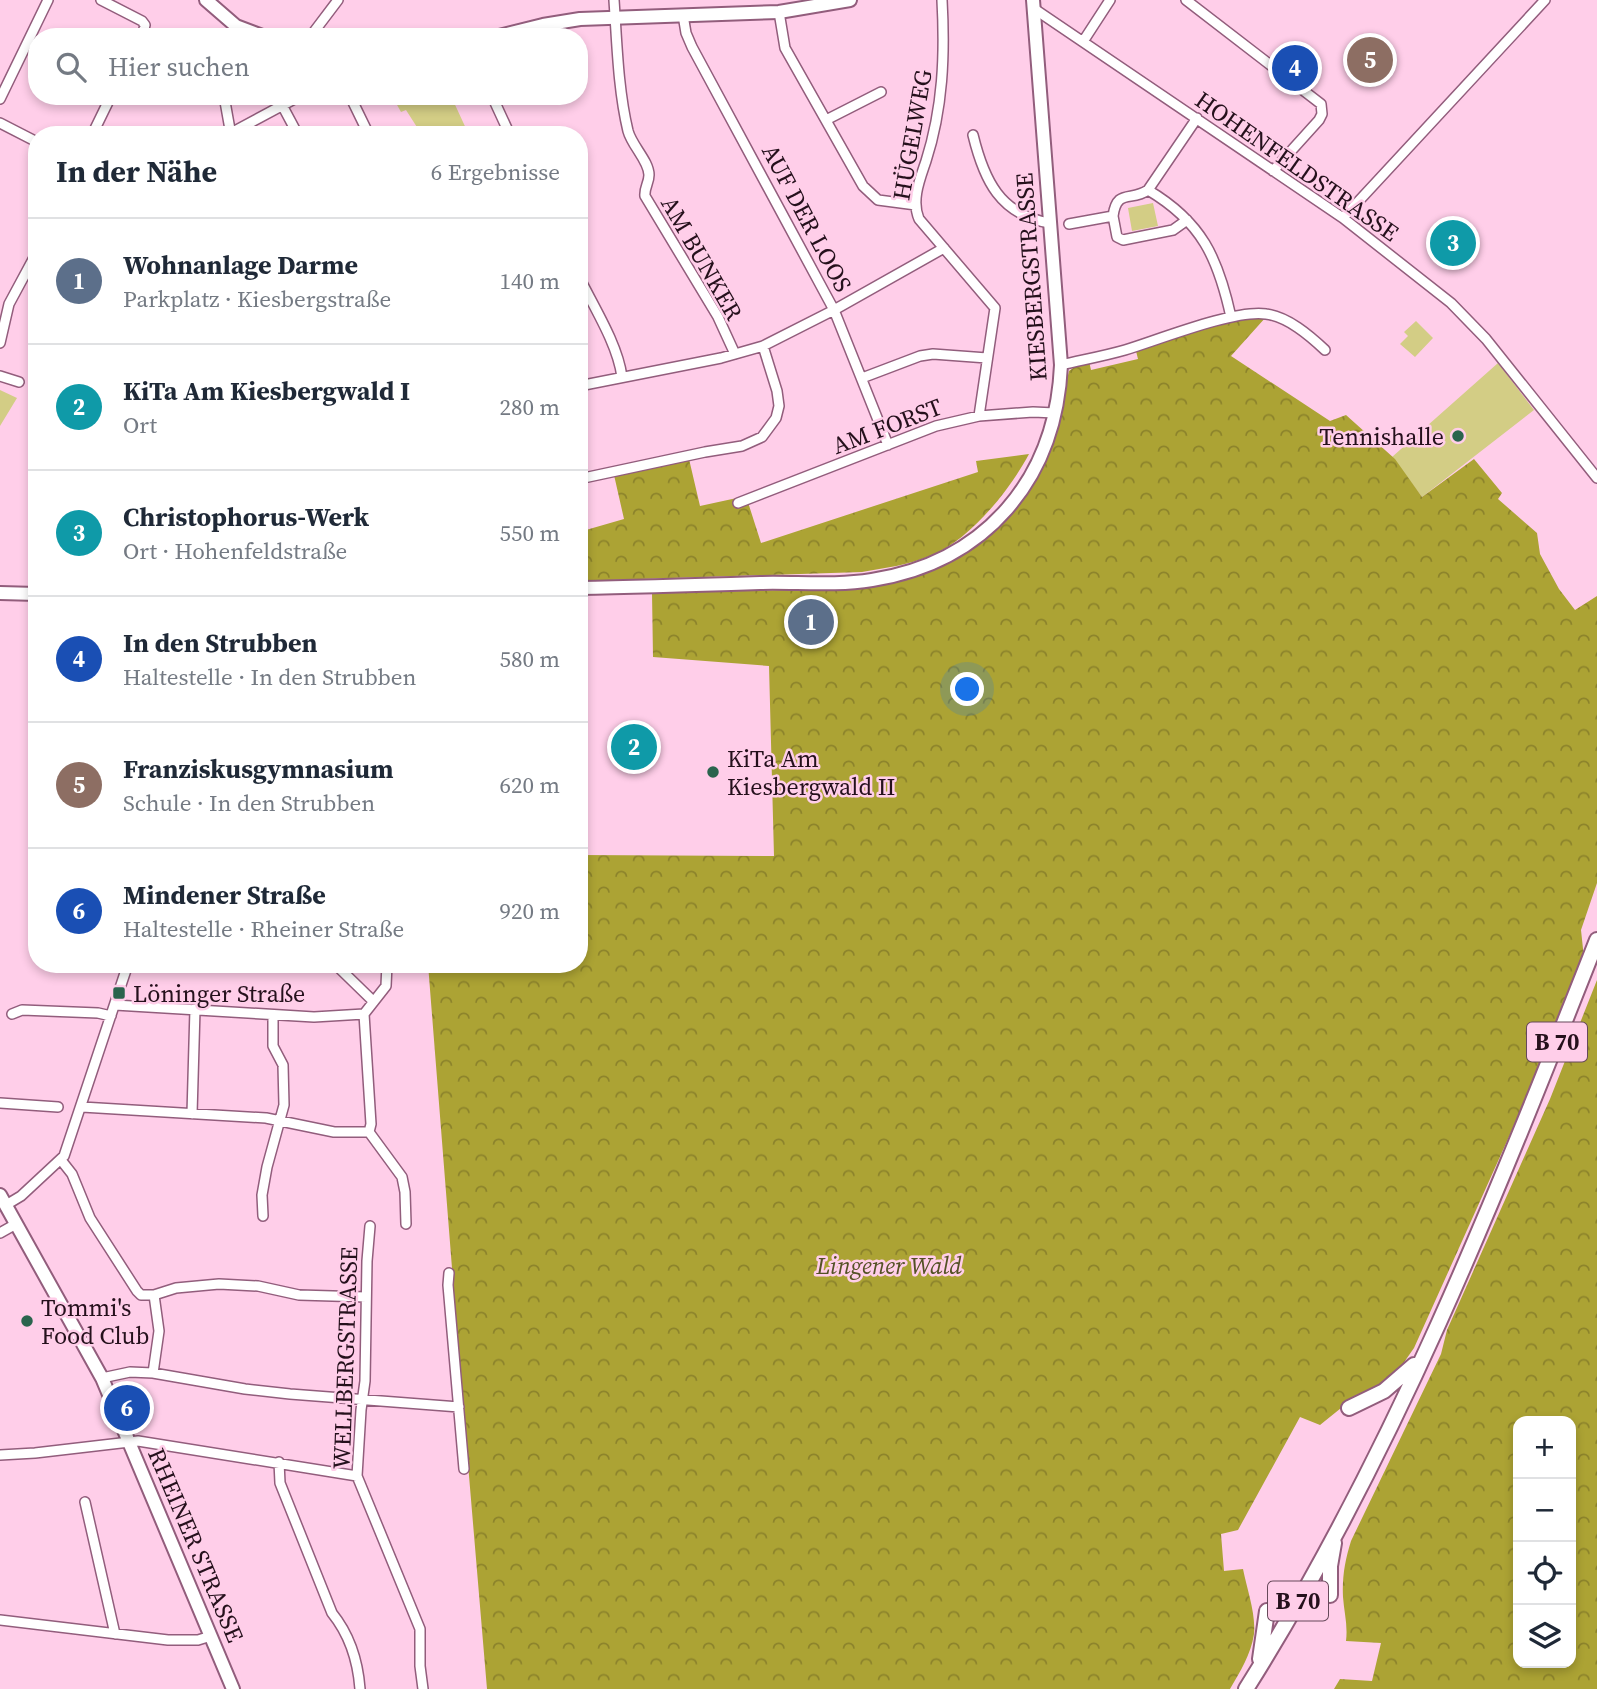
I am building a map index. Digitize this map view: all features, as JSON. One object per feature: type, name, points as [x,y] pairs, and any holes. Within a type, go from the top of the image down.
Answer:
[{"type":"main road","name":"B 70","points":[[1245,1689],[1336,1531],[1423,1357],[1515,1143],[1597,940]]},
{"type":"main road","points":[[1349,1408],[1384,1391],[1423,1357]]},
{"type":"main road","points":[[1330,1594],[1330,1566],[1336,1531]]},
{"type":"main road","points":[[1258,1670],[1267,1611]]},
{"type":"street","points":[[34,28],[48,0]]},
{"type":"street","points":[[101,0],[135,17],[145,25],[144,28]]},
{"type":"street","points":[[317,28],[338,0]]},
{"type":"street","name":"AM BUNKER","points":[[614,0],[628,131],[634,147],[647,166],[649,176],[644,189],[645,196],[718,317],[735,355]]},
{"type":"street","points":[[533,28],[562,21],[615,17],[779,12],[814,3],[850,0]]},
{"type":"street","name":"HÜGELWEG","points":[[942,0],[945,38],[940,104],[919,183],[916,205],[919,219],[995,308],[979,416]]},
{"type":"street","points":[[1084,40],[1110,0]]},
{"type":"street","points":[[1186,0],[1321,104],[1322,114],[1319,120],[1273,171]]},
{"type":"street","points":[[1343,218],[1545,0]]},
{"type":"street","points":[[208,1],[241,28]]},
{"type":"street","name":"HOHENFELDSTRASSE","points":[[1033,4],[1343,218],[1451,303],[1472,323],[1597,478]]},
{"type":"street","name":"KIESBERGSTRASSE","points":[[588,588],[870,580],[934,564],[988,529],[1009,506],[1044,451],[1060,391],[1061,365],[1033,4]]},
{"type":"street","points":[[779,12],[785,48],[863,186],[878,200],[916,205]]},
{"type":"street","name":"AUF DER LOOS","points":[[683,15],[692,47],[834,310],[888,445]]},
{"type":"street","points":[[0,99],[28,41]]},
{"type":"street","points":[[826,120],[881,92]]},
{"type":"street","points":[[96,126],[107,105]]},
{"type":"street","points":[[226,105],[230,126]]},
{"type":"street","points":[[245,126],[282,105],[293,126]]},
{"type":"street","points":[[354,105],[365,126]]},
{"type":"street","points":[[496,105],[506,126]]},
{"type":"street","points":[[1187,220],[1173,230],[1123,240],[1117,237],[1113,216],[1119,200],[1143,194],[1148,190],[1197,118]]},
{"type":"street","points":[[0,123],[28,137]]},
{"type":"street","points":[[973,135],[990,185],[1001,199],[1025,217],[1050,223]]},
{"type":"street","points":[[1148,190],[1187,220],[1214,259],[1231,317]]},
{"type":"street","points":[[1069,224],[1113,216]]},
{"type":"street","points":[[588,384],[735,355],[763,346],[834,310],[944,248]]},
{"type":"street","points":[[0,343],[9,304],[28,269]]},
{"type":"street","points":[[588,296],[621,366],[622,377]]},
{"type":"street","points":[[1061,365],[1121,352],[1231,317],[1254,313],[1273,315],[1306,332],[1325,350]]},
{"type":"street","points":[[588,477],[742,446],[762,436],[776,418],[779,406],[763,346]]},
{"type":"street","points":[[862,378],[920,356],[933,354],[987,358]]},
{"type":"street","points":[[0,376],[19,382]]},
{"type":"street","name":"AM FORST","points":[[738,503],[936,426],[979,416],[1055,413]]},
{"type":"street","points":[[0,593],[28,594]]},
{"type":"street","points":[[3,1200],[61,1160],[82,1107],[125,973]]},
{"type":"street","points":[[344,973],[373,1001]]},
{"type":"street","points":[[369,1132],[371,1124],[364,1014],[386,986],[387,973]]},
{"type":"street","points":[[115,1006],[314,1017],[364,1014]]},
{"type":"street","points":[[192,1114],[195,1009]]},
{"type":"street","points":[[12,1014],[22,1010],[98,1013],[111,1016]]},
{"type":"street","points":[[263,1216],[262,1195],[284,1105],[283,1065],[273,1046],[273,1015]]},
{"type":"street","points":[[0,1103],[58,1107]]},
{"type":"street","points":[[82,1107],[279,1120],[334,1132],[369,1132]]},
{"type":"street","points":[[369,1132],[402,1177],[406,1199],[406,1224]]},
{"type":"street","points":[[61,1160],[72,1174],[90,1218],[141,1295],[219,1284],[258,1286],[314,1296],[366,1297]]},
{"type":"street","name":"RHEINER STRASSE","points":[[3,1200],[102,1378],[233,1689]]},
{"type":"street","points":[[0,1233],[16,1224]]},
{"type":"street","name":"WELLBERGSTRASSE","points":[[370,1226],[366,1297],[367,1353],[357,1476],[420,1629],[423,1689]]},
{"type":"street","points":[[449,1273],[464,1469]]},
{"type":"street","points":[[153,1373],[159,1331],[154,1295]]},
{"type":"street","points":[[102,1378],[130,1372],[153,1373],[245,1389],[459,1407]]},
{"type":"street","points":[[0,1455],[130,1441],[151,1442],[357,1476]]},
{"type":"street","points":[[279,1462],[280,1482],[332,1613],[339,1621],[356,1662],[360,1689]]},
{"type":"street","points":[[85,1502],[115,1634]]},
{"type":"street","points":[[0,1620],[187,1641],[211,1636]]},
{"type":"shaded area","points":[[397,105],[455,105],[465,126],[416,126],[406,110],[401,112]]},
{"type":"shaded area","points":[[1153,203],[1158,226],[1132,231],[1128,208]]},
{"type":"shaded area","points":[[1416,321],[1433,338],[1415,357],[1400,344],[1408,336],[1404,332]]},
{"type":"shaded area","points":[[1498,363],[1534,410],[1422,497],[1392,457]]},
{"type":"shaded area","points":[[0,390],[17,398],[0,426]]},
{"type":"green space","name":"Lingener Wald","points":[[1253,314],[1266,317],[1231,356],[1330,421],[1346,415],[1395,459],[1422,497],[1474,459],[1502,493],[1498,499],[1537,533],[1540,554],[1559,589],[1575,610],[1597,596],[1597,883],[1581,930],[1584,958],[1512,1130],[1414,1348],[1400,1368],[1380,1386],[1351,1400],[1320,1425],[1300,1417],[1238,1530],[1221,1534],[1224,1571],[1243,1569],[1254,1618],[1253,1641],[1248,1656],[1230,1689],[487,1689],[459,1384],[429,973],[588,973],[588,855],[774,856],[769,666],[653,657],[652,593],[872,586],[907,578],[936,567],[965,550],[988,530],[1054,433],[1069,371],[1080,363],[1089,361],[1091,370],[1138,359],[1136,351],[1218,322]]},
{"type":"green space","points":[[1029,454],[1000,498],[973,527],[945,549],[913,562],[862,572],[588,581],[588,529],[624,519],[614,475],[689,459],[700,506],[746,496],[761,543],[978,472],[976,461]]},
{"type":"green space","points":[[1597,980],[1597,1689],[1334,1689],[1340,1679],[1372,1681],[1381,1643],[1346,1641],[1343,1582],[1346,1562],[1351,1541],[1441,1354],[1447,1330],[1550,1099]]},
{"type":"place","name":"Franziskusgymnasium","points":[[1370,60]]},
{"type":"place","name":"In den Strubben","points":[[1295,68]]},
{"type":"place","name":"Christophorus-Werk","points":[[1453,243]]},
{"type":"place","name":"Tennishalle","points":[[1458,436]]},
{"type":"place","name":"Wohnanlage Darme","points":[[811,622]]},
{"type":"place","name":"KiTa Am Kiesbergwald I","points":[[634,747]]},
{"type":"place","name":"KiTa Am Kiesbergwald II","points":[[713,772]]},
{"type":"place","name":"Löninger Straße","points":[[119,993]]},
{"type":"place","name":"Tommi's Food Club","points":[[27,1321]]},
{"type":"place","name":"Mindener Straße","points":[[127,1408]]}]
